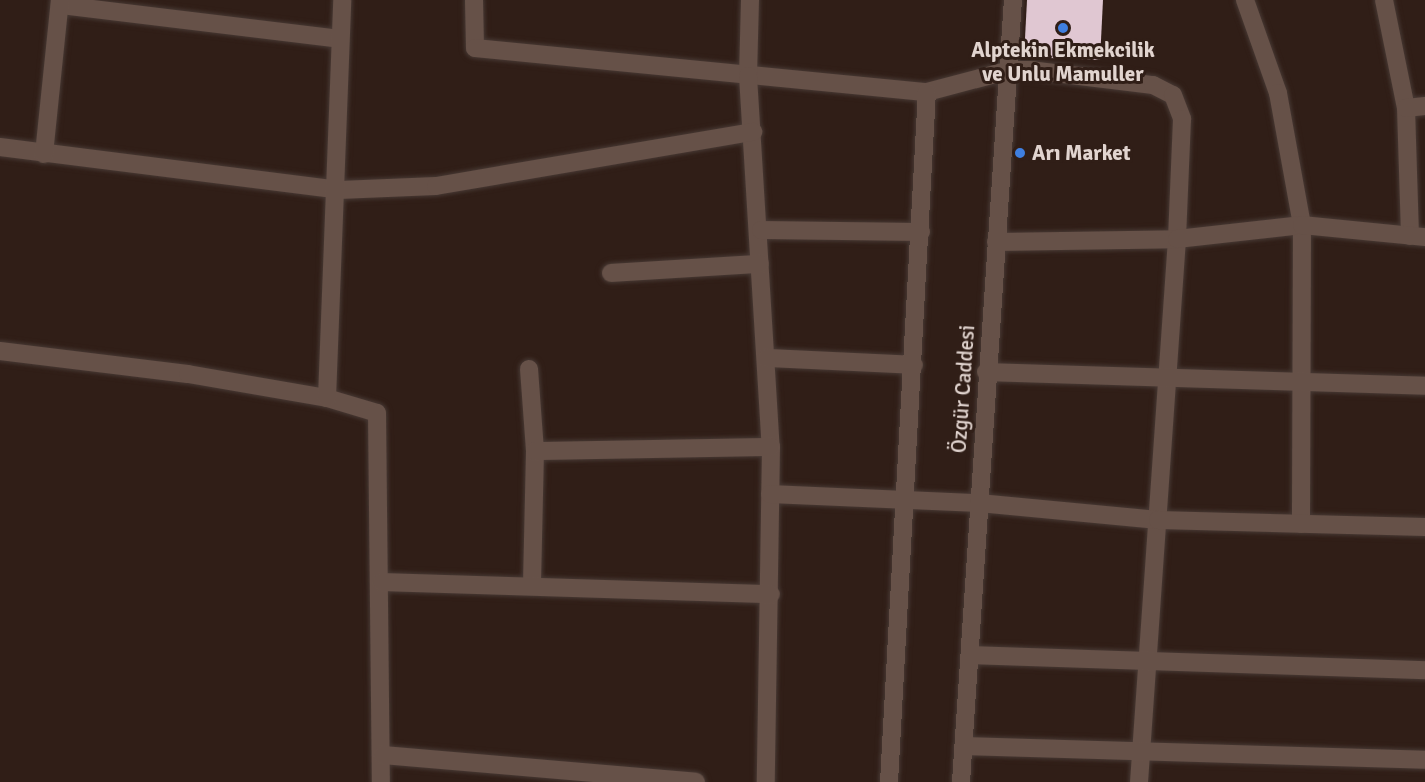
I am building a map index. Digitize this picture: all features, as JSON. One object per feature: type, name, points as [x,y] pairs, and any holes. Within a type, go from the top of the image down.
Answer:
[{"type":"street","points":[[327,398],[339,190],[339,39],[342,0]]},
{"type":"street","points":[[474,0],[475,48],[927,92],[1010,70],[1153,85],[1173,96],[1182,119],[1177,239],[1139,782]]},
{"type":"street","points":[[750,0],[748,75],[761,230],[760,264],[771,447],[771,594],[766,782]]},
{"type":"street","name":"Özgür Caddesi","points":[[962,782],[986,372],[1010,70],[1012,0]]},
{"type":"street","points":[[1245,0],[1278,93],[1302,225],[1301,524]]},
{"type":"street","points":[[996,242],[1177,239],[1302,225],[1418,237],[1406,108],[1384,0]]},
{"type":"street","points":[[44,154],[60,2],[339,39]]},
{"type":"street","points":[[889,782],[907,500],[927,92]]},
{"type":"street","points":[[1406,108],[1425,106]]},
{"type":"street","points":[[0,147],[339,190],[436,186],[753,132]]},
{"type":"street","points":[[761,230],[921,232]]},
{"type":"street","points":[[611,273],[760,264]]},
{"type":"street","points":[[0,351],[188,374],[327,398],[377,413],[382,582],[383,755],[381,782]]},
{"type":"street","points":[[767,358],[914,365]]},
{"type":"street","points":[[529,369],[535,451],[532,586]]},
{"type":"street","points":[[986,372],[1425,386]]},
{"type":"street","points":[[535,451],[771,447]]},
{"type":"street","points":[[770,494],[979,503],[1158,519],[1425,527]]},
{"type":"street","points":[[382,582],[771,594]]},
{"type":"street","points":[[969,655],[1425,670]]},
{"type":"street","points":[[964,746],[1425,760]]},
{"type":"street","points":[[383,755],[502,774],[696,782]]},
{"type":"building","name":"Alptekin Ekmekcilik ve Unlu Mamuller","points":[[1027,0],[1103,0],[1100,60],[1024,57]]},
{"type":"place","name":"Alptekin Ekmekcilik ve Unlu Mamuller","points":[[1063,28]]},
{"type":"place","name":"Arı Market","points":[[1020,153]]}]
